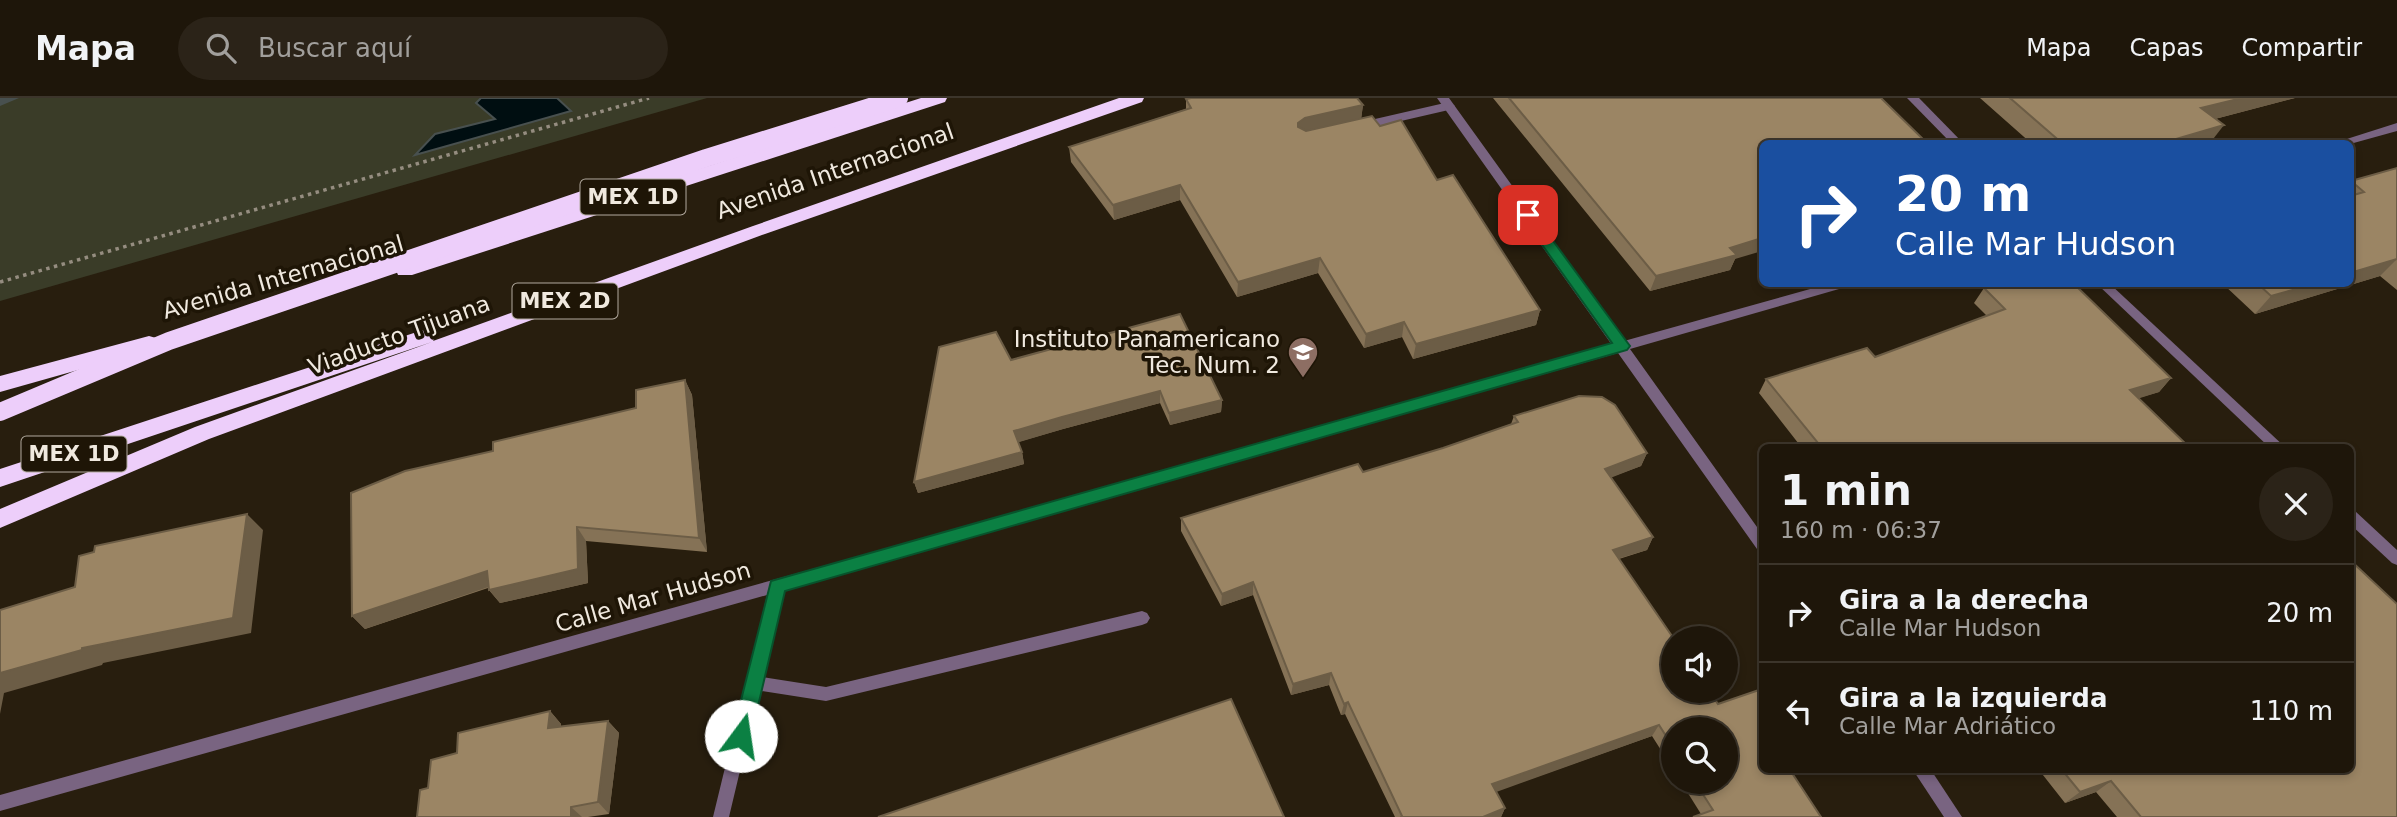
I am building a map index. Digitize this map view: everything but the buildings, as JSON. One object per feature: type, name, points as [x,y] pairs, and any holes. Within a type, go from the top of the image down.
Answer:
[{"type":"highway","points":[[0,412],[169,341],[706,158],[899,98]]},
{"type":"highway","name":"Avenida Internacional","points":[[0,384],[327,295],[939,98]]},
{"type":"highway","name":"Avenida Internacional","points":[[0,478],[1128,98]]},
{"type":"highway","name":"Viaducto Tijuana","points":[[0,519],[202,433],[759,230],[1136,98]]},
{"type":"highway","points":[[0,402],[327,295]]},
{"type":"highway","points":[[0,489],[147,429]]},
{"type":"street","points":[[1913,98],[1955,140]]},
{"type":"street","points":[[1344,131],[1446,102],[1759,541]]},
{"type":"street","points":[[2350,140],[2397,127]]},
{"type":"street","name":"Calle Mar Hudson","points":[[0,803],[1831,287]]},
{"type":"street","points":[[2106,287],[2275,444]]},
{"type":"street","points":[[2354,519],[2397,559]]},
{"type":"street","points":[[721,817],[777,586]]},
{"type":"street","points":[[755,682],[826,694],[1142,618]]},
{"type":"street","points":[[1923,773],[1954,817]]},
{"type":"path","points":[[0,282],[649,98]]},
{"type":"green space","points":[[0,98],[707,98],[0,301]]},
{"type":"shaded area","points":[[481,98],[557,98],[571,111],[415,155],[435,134],[495,119],[476,103]]},
{"type":"waterway","points":[[0,102],[12,98]]},
{"type":"place","name":"Instituto Panamericano Tec. Num. 2","points":[[1303,379]]},
{"type":"route","points":[[741,736],[777,586],[1622,346],[1528,215]]}]
